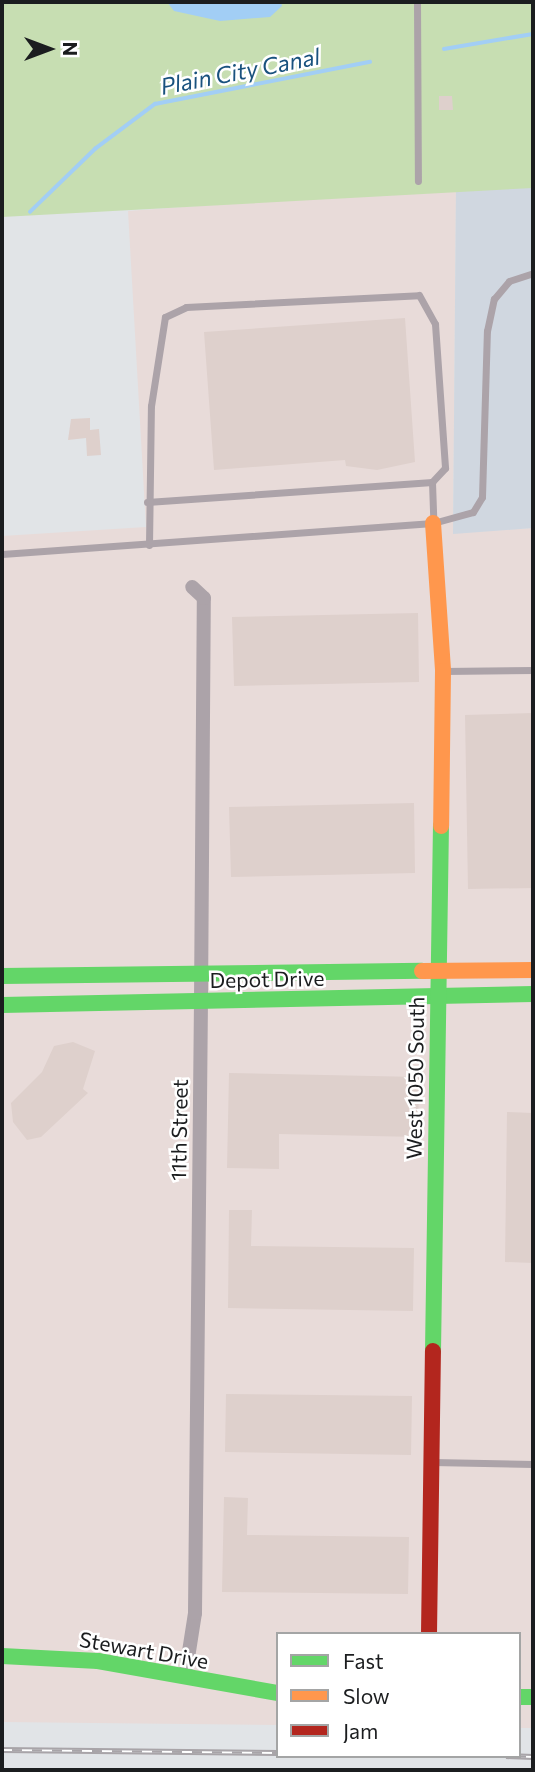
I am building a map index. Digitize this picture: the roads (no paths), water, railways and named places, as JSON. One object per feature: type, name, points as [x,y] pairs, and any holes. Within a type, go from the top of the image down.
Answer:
[{"type":"street","name":"West 1050 South","points":[[429,1632],[443,671],[433,523]]},
{"type":"street","name":"11th Street","points":[[185,1677],[195,1613],[204,597],[192,587]]},
{"type":"street","name":"Depot Drive","points":[[2,976],[201,976],[533,970]]},
{"type":"street","name":"Depot Drive","points":[[2,1005],[533,994]]},
{"type":"street","name":"Stewart Drive","points":[[2,1656],[98,1661],[276,1693]]},
{"type":"lane","points":[[417,2],[418,181]]},
{"type":"lane","points":[[2,555],[433,523],[473,512],[482,497],[487,331],[494,299],[509,281],[533,273]]},
{"type":"lane","points":[[146,502],[432,482],[445,468],[435,324],[430,306],[410,291],[186,307],[165,317],[146,502],[149,545]]},
{"type":"lane","points":[[432,482],[433,523]]},
{"type":"lane","points":[[443,671],[533,670]]},
{"type":"lane","points":[[431,1462],[533,1464]]},
{"type":"water","points":[[167,2],[281,2],[282,6],[270,17],[220,21],[174,11]]},
{"type":"waterway","name":"Plain City Canal","points":[[444,49],[533,34]]},
{"type":"waterway","name":"Plain City Canal","points":[[30,212],[95,149],[155,104],[370,62]]},
{"type":"railway","points":[[2,1750],[276,1753]]},
{"type":"railway","points":[[521,1757],[533,1757]]}]
